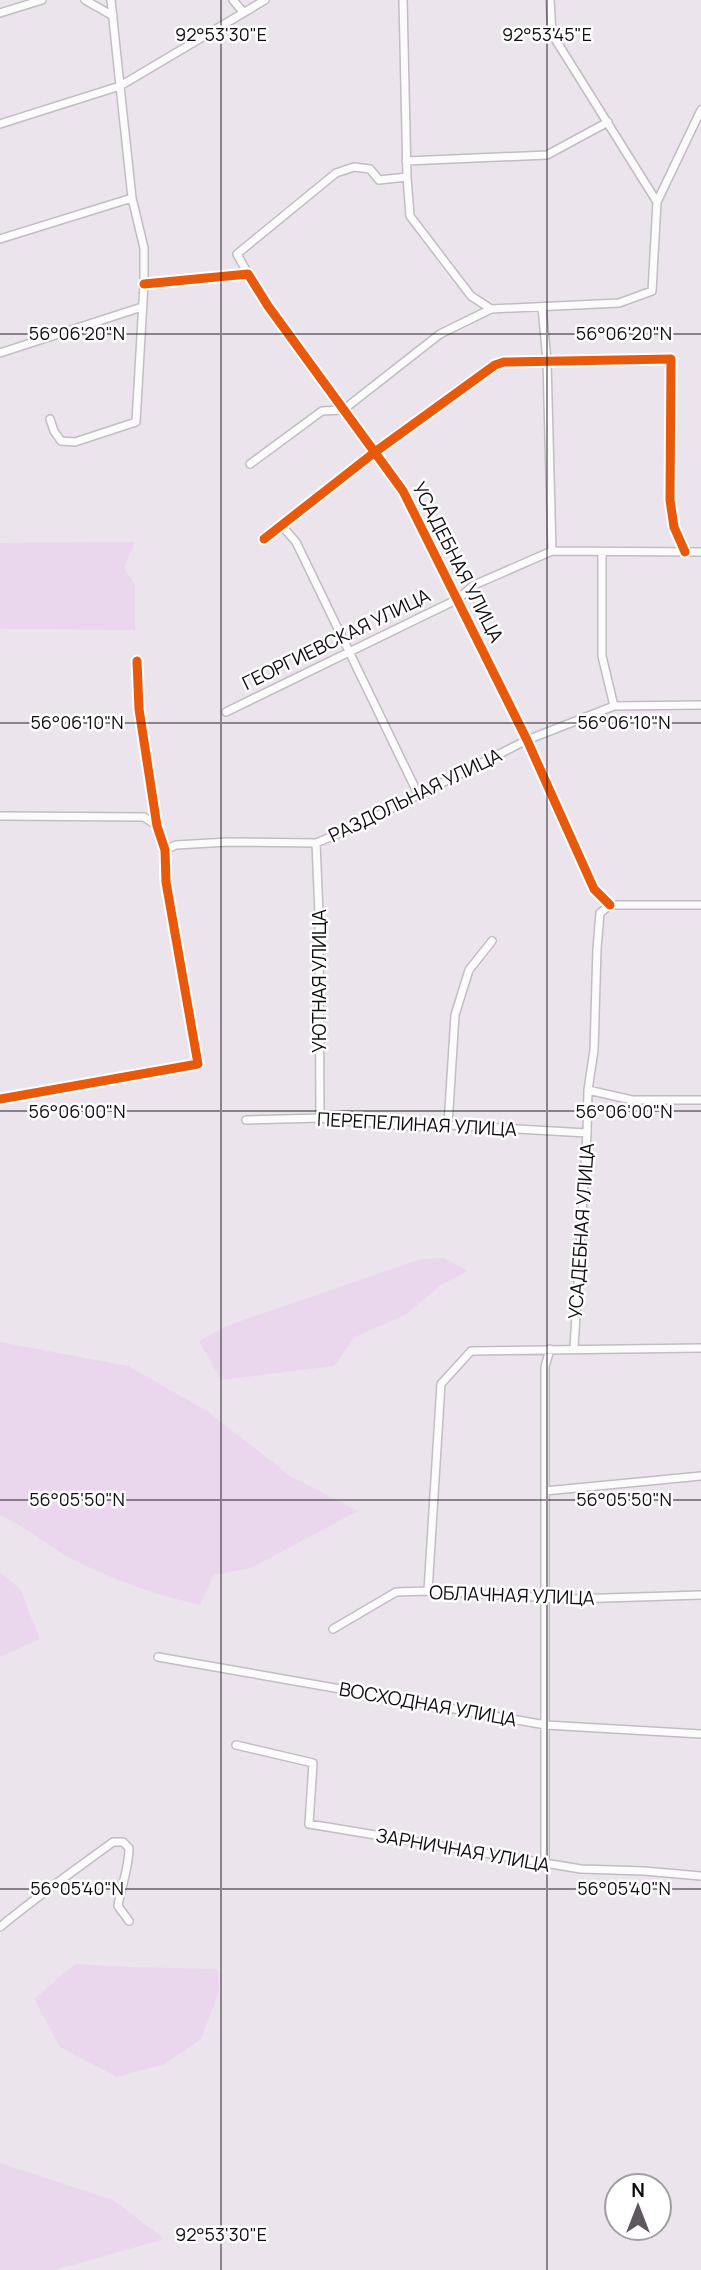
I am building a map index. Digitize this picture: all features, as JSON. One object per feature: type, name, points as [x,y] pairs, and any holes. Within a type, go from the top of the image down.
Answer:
[{"type":"street","points":[[0,13],[42,0]]},
{"type":"street","points":[[85,0],[113,16]]},
{"type":"street","points":[[50,418],[61,441],[75,442],[135,422],[144,248],[132,198],[111,0]]},
{"type":"street","points":[[233,0],[243,12]]},
{"type":"street","points":[[0,124],[120,86],[265,0]]},
{"type":"street","points":[[403,0],[406,162],[410,216],[471,296],[491,309]]},
{"type":"street","points":[[550,0],[552,34],[657,202]]},
{"type":"street","points":[[250,464],[322,411],[343,410],[440,334],[491,309],[619,303],[652,291],[657,202],[701,110]]},
{"type":"street","points":[[406,162],[547,155],[608,122]]},
{"type":"street","points":[[144,284],[248,274],[237,254],[336,173],[354,167],[370,169],[379,180],[407,177]]},
{"type":"street","points":[[0,239],[132,198]]},
{"type":"street","name":"УСАДЕБНАЯ УЛИЦА","points":[[248,274],[268,306],[403,491],[527,740],[594,889],[610,905],[600,913],[597,949],[594,1050],[588,1090],[574,1348]]},
{"type":"street","points":[[0,353],[142,307]]},
{"type":"street","points":[[542,307],[547,361],[552,551]]},
{"type":"street","points":[[264,539],[375,452],[495,365],[504,362],[671,359],[670,499],[674,527],[685,552]]},
{"type":"street","points":[[282,526],[296,542],[418,794]]},
{"type":"street","name":"ГЕОРГИЕВСКАЯ УЛИЦА","points":[[226,712],[458,599],[474,585],[552,551],[701,552]]},
{"type":"street","points":[[602,553],[603,656],[614,706]]},
{"type":"street","points":[[0,1099],[198,1064],[166,882],[165,850],[157,825],[139,709],[137,661]]},
{"type":"street","name":"РАЗДОЛЬНАЯ УЛИЦА","points":[[165,850],[176,845],[228,842],[316,843],[357,826],[527,740],[614,706],[701,705]]},
{"type":"street","points":[[0,816],[144,817],[157,825]]},
{"type":"street","name":"УЮТНАЯ УЛИЦА","points":[[316,843],[320,1118]]},
{"type":"street","points":[[610,905],[701,905]]},
{"type":"street","points":[[449,1125],[455,1015],[469,970],[492,941]]},
{"type":"street","points":[[588,1090],[632,1100],[701,1100]]},
{"type":"street","name":"ПЕРЕПЕЛИНАЯ УЛИЦА","points":[[246,1120],[320,1118],[416,1127],[449,1125],[587,1133]]},
{"type":"street","points":[[428,1591],[441,1384],[471,1351],[701,1348]]},
{"type":"street","points":[[545,1865],[545,1367],[550,1349]]},
{"type":"street","points":[[545,1491],[701,1476]]},
{"type":"street","name":"ОБЛАЧНАЯ УЛИЦА","points":[[333,1629],[396,1592],[428,1591],[573,1600],[701,1595]]},
{"type":"street","name":"ВОСХОДНАЯ УЛИЦА","points":[[158,1657],[546,1725],[701,1734]]},
{"type":"street","name":"ЗАРНИЧНАЯ УЛИЦА","points":[[236,1745],[313,1763],[309,1824],[581,1870],[644,1871],[701,1876]]},
{"type":"street","points":[[0,1927],[113,1842],[123,1842],[129,1848],[129,1868],[118,1906],[129,1921]]},
{"type":"shaded area","points":[[135,542],[124,568],[135,585],[135,630],[0,629],[0,543]]},
{"type":"shaded area","points":[[444,1258],[468,1271],[441,1285],[405,1315],[355,1337],[334,1366],[221,1380],[199,1341],[229,1325],[421,1259]]},
{"type":"shaded area","points":[[0,1342],[128,1366],[207,1411],[290,1476],[358,1511],[251,1568],[214,1575],[200,1605],[138,1587],[93,1569],[68,1557],[0,1515]]},
{"type":"shaded area","points":[[0,1572],[20,1589],[40,1639],[0,1657]]},
{"type":"shaded area","points":[[75,1964],[218,1969],[219,1992],[201,2039],[165,2064],[117,2077],[60,2047],[34,1999]]},
{"type":"shaded area","points":[[0,2163],[113,2200],[164,2239],[55,2270],[0,2270]]},
{"type":"cycle path","points":[[144,284],[248,274],[268,306],[403,491],[527,740],[594,889],[610,905]]},
{"type":"cycle path","points":[[264,539],[375,452],[495,365],[504,362],[671,359],[670,500],[674,527],[685,552]]},
{"type":"cycle path","points":[[0,1099],[198,1064],[166,882],[165,850],[157,826],[139,709],[137,661]]}]
